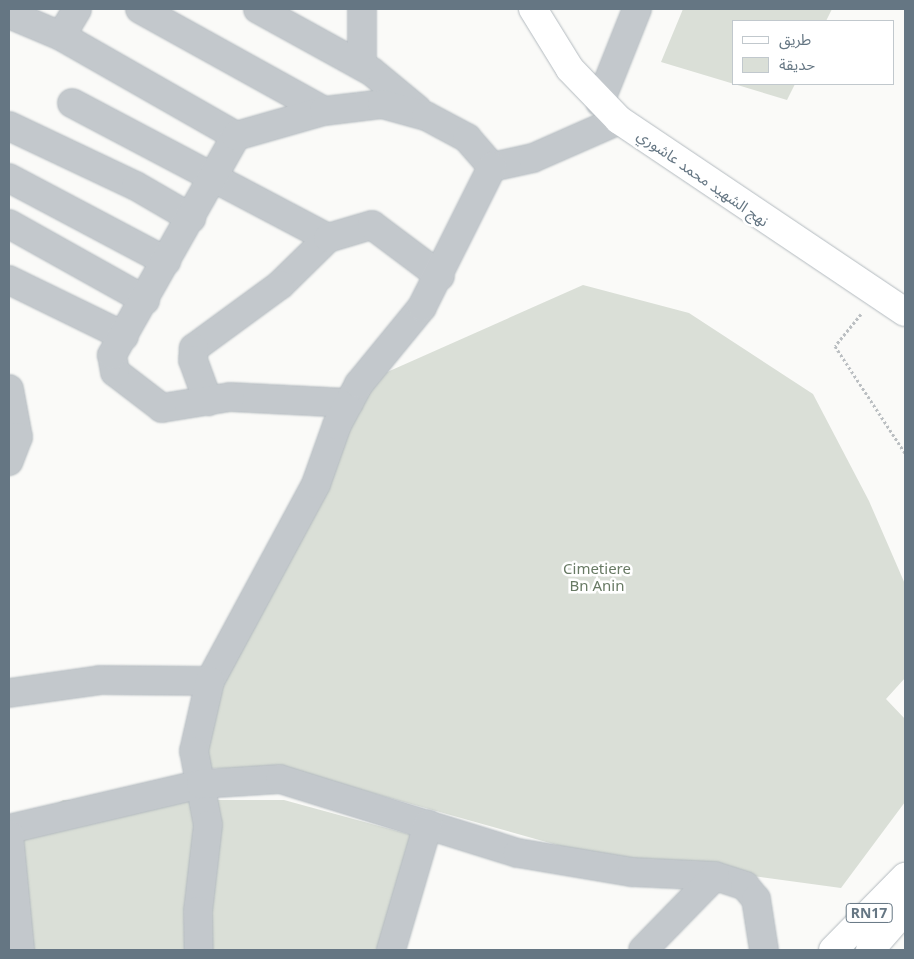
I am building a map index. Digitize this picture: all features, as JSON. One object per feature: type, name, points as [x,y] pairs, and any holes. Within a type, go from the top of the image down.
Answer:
[{"type":"main road","name":"نهج الشهيد محمد عاشوري","points":[[533,9],[547,38],[610,111],[876,296],[905,312]]},
{"type":"main road","name":"RN17","points":[[833,950],[905,877]]},
{"type":"main road","name":"RN17","points":[[870,950],[905,910]]},
{"type":"street","points":[[62,36],[77,9]]},
{"type":"street","points":[[140,9],[324,111]]},
{"type":"street","points":[[258,9],[362,66],[426,116],[467,138],[492,167]]},
{"type":"street","points":[[362,9],[362,66]]},
{"type":"street","points":[[492,167],[533,158],[610,111],[637,9]]},
{"type":"street","points":[[9,14],[62,36],[236,136]]},
{"type":"street","points":[[72,103],[211,180],[328,238]]},
{"type":"street","points":[[349,403],[230,397],[162,408],[122,380],[115,372],[112,355],[145,300],[236,136],[324,111],[382,104],[426,116]]},
{"type":"street","points":[[9,126],[136,186],[191,218]]},
{"type":"street","points":[[199,950],[198,911],[208,826],[194,751],[210,681],[316,484],[349,403],[359,384],[409,329],[440,276],[492,167]]},
{"type":"street","points":[[9,178],[166,261]]},
{"type":"street","points":[[9,224],[145,300]]},
{"type":"street","points":[[208,401],[193,360],[194,348],[280,285],[328,238],[372,225],[440,276]]},
{"type":"street","points":[[9,280],[124,336]]},
{"type":"street","points":[[9,389],[18,437],[9,461]]},
{"type":"street","points":[[9,693],[100,680],[210,681]]},
{"type":"street","points":[[9,829],[201,784],[251,779],[305,783],[518,853],[573,864],[632,872],[715,876],[745,886],[756,899],[764,950]]},
{"type":"street","points":[[390,950],[428,824]]},
{"type":"street","points":[[9,834],[20,950]]},
{"type":"street","points":[[643,950],[715,876]]},
{"type":"path","points":[[876,296],[835,346],[905,453]]},
{"type":"green space","points":[[683,9],[832,9],[826,20],[732,20],[732,84],[661,62]]},
{"type":"green space","points":[[737,85],[794,85],[787,100]]},
{"type":"green space","name":"Cimetiere Bn Anin","points":[[583,285],[689,313],[813,394],[869,501],[905,584],[905,678],[886,699],[905,719],[905,802],[841,888],[589,854],[290,770],[198,768],[213,704],[352,416],[376,377]]},
{"type":"green space","points":[[63,800],[284,800],[412,835],[378,950],[9,950],[9,834]]}]
